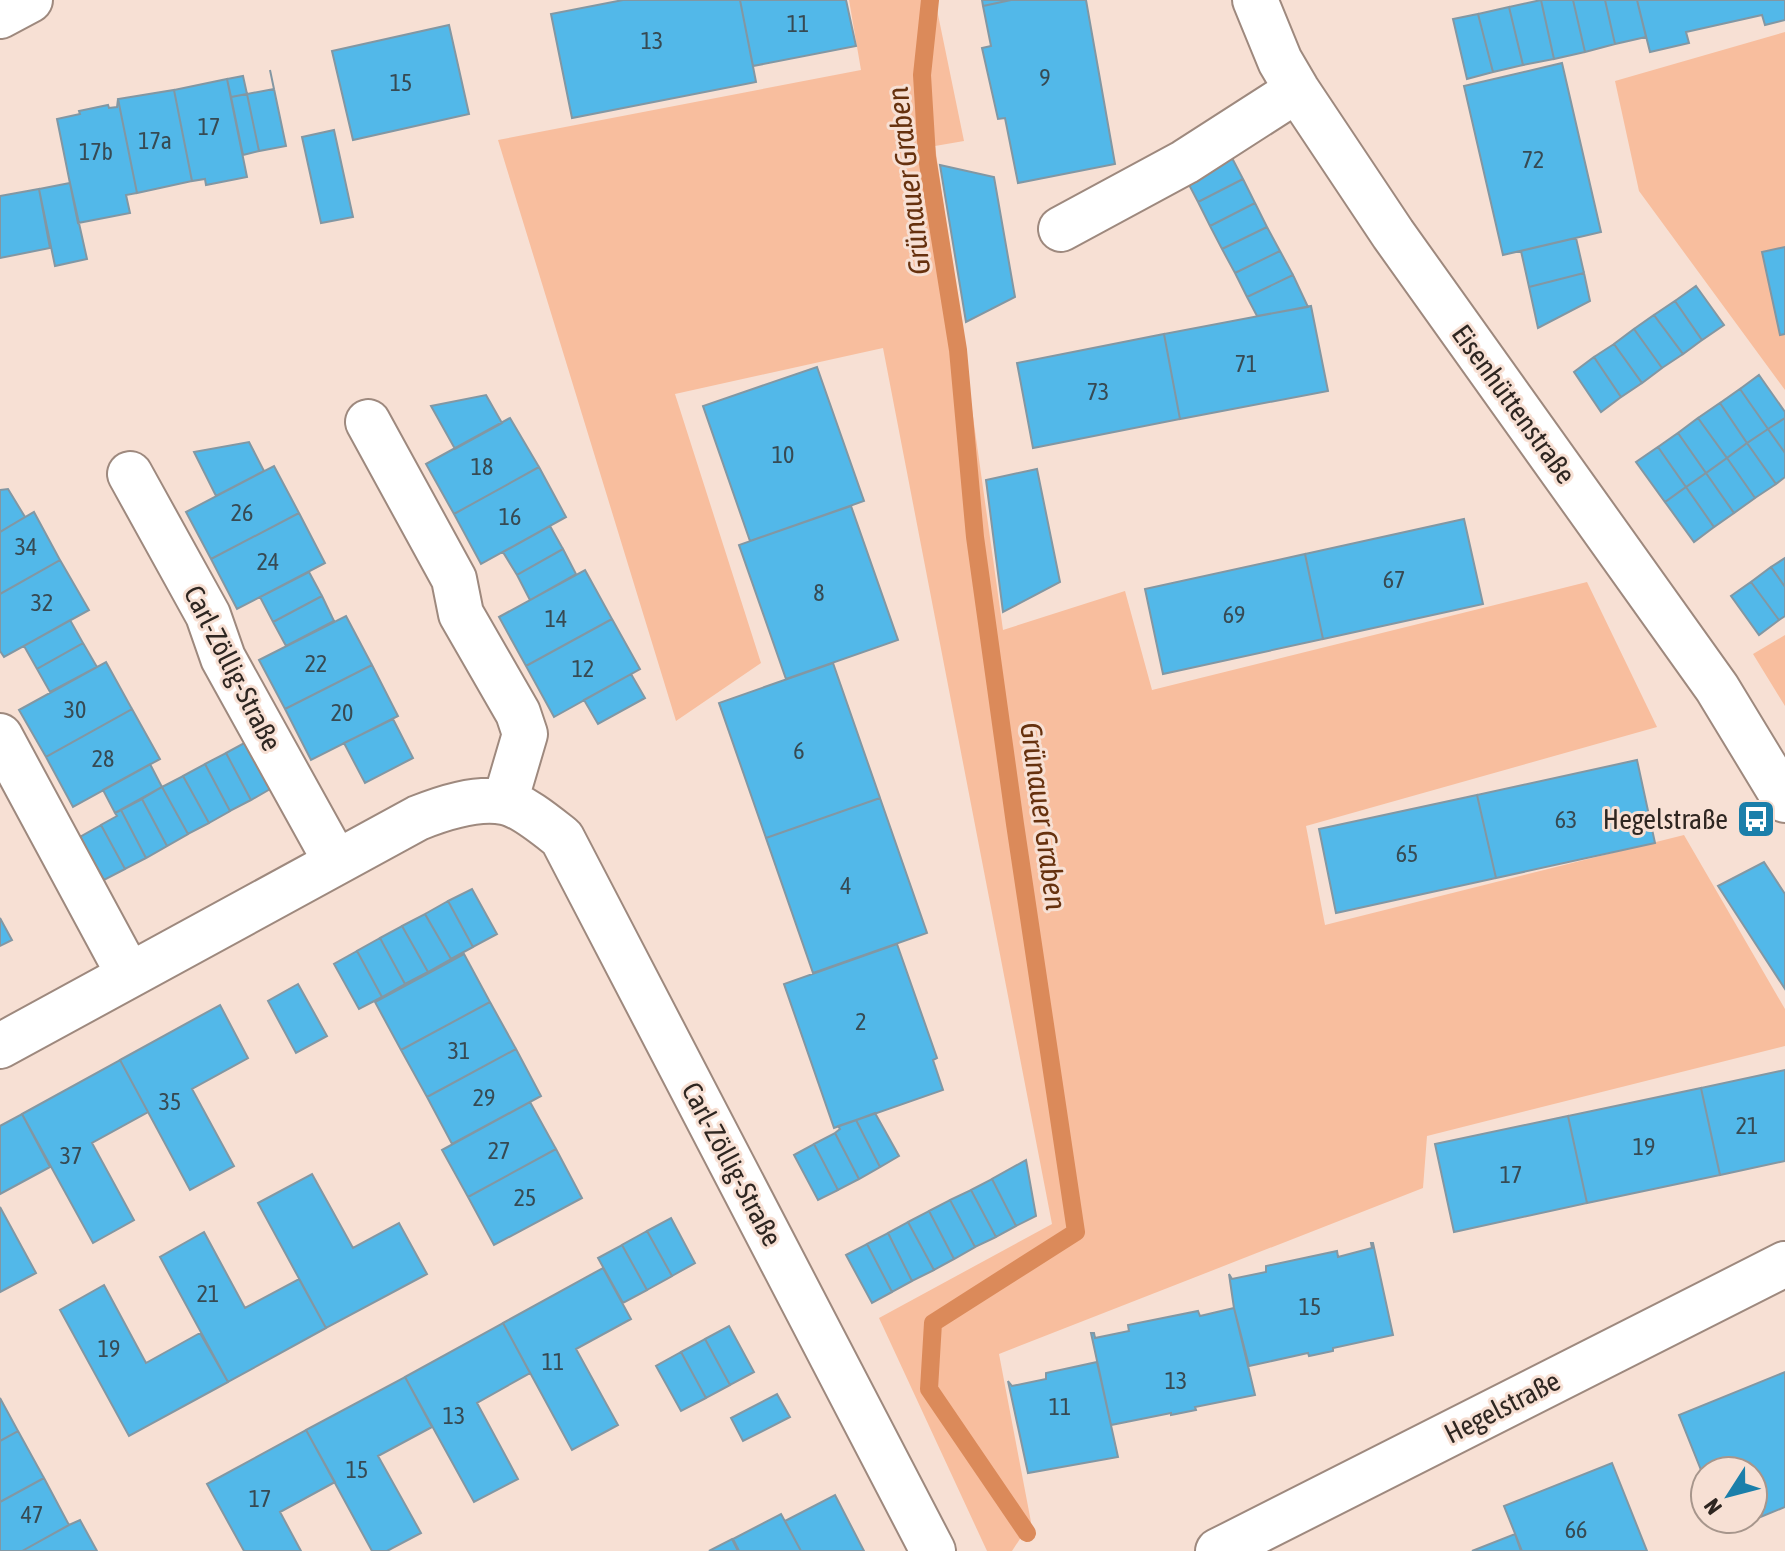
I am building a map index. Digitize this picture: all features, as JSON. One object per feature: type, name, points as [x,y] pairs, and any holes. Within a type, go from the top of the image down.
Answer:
[{"type":"street","points":[[0,16],[30,0]]},
{"type":"street","name":"Eisenhüttenstraße","points":[[1255,0],[1280,61],[1297,90],[1401,247],[1717,688],[1785,800]]},
{"type":"street","points":[[1061,229],[1185,162],[1297,90]]},
{"type":"street","points":[[0,1046],[418,818],[451,805],[505,802],[525,734],[518,713],[461,614],[454,579],[368,422]]},
{"type":"street","name":"Carl-Zöllig-Straße","points":[[130,474],[208,615],[223,658],[336,862]]},
{"type":"street","points":[[0,736],[129,975]]},
{"type":"street","name":"Carl-Zöllig-Straße","points":[[505,802],[541,821],[562,838],[933,1551]]},
{"type":"street","name":"Hegelstraße","points":[[1218,1551],[1785,1264]]},
{"type":"shaded area","points":[[849,0],[935,0],[964,141],[935,146],[1003,630],[1125,591],[1152,690],[1587,582],[1657,727],[1306,826],[1325,925],[1684,835],[1785,1009],[1785,1046],[1427,1136],[1423,1188],[999,1354],[1031,1522],[1012,1551],[987,1551],[879,1318],[1052,1224],[883,348],[675,394],[761,663],[676,721],[498,140],[861,70]]},
{"type":"shaded area","points":[[1785,32],[1785,390],[1639,191],[1615,81]]},
{"type":"shaded area","points":[[1785,635],[1785,706],[1753,654]]},
{"type":"building","points":[[623,0],[740,0],[756,82],[572,118],[551,14]]},
{"type":"building","points":[[740,0],[846,0],[856,46],[753,66]]},
{"type":"building","points":[[982,0],[1011,0],[983,6]]},
{"type":"building","points":[[1011,0],[1086,0],[1115,164],[1018,183],[1005,118],[998,119],[982,48],[991,46],[983,6]]},
{"type":"building","points":[[1541,0],[1554,59],[1523,65],[1509,7]]},
{"type":"building","points":[[1541,0],[1573,0],[1585,52],[1554,59]]},
{"type":"building","points":[[1573,0],[1605,0],[1615,44],[1585,52]]},
{"type":"building","points":[[1605,0],[1637,0],[1646,37],[1615,44]]},
{"type":"building","points":[[1637,0],[1785,0],[1785,20],[1765,25],[1762,15],[1686,32],[1689,43],[1650,52]]},
{"type":"building","points":[[1509,7],[1523,65],[1493,72],[1478,14]]},
{"type":"building","points":[[1478,14],[1493,72],[1467,79],[1453,19]]},
{"type":"building","points":[[449,25],[469,114],[353,140],[332,51]]},
{"type":"building","points":[[1562,63],[1601,232],[1503,255],[1464,86]]},
{"type":"building","points":[[243,76],[247,94],[231,97],[227,79]]},
{"type":"building","points":[[227,79],[247,177],[206,185],[205,179],[192,181],[174,90]]},
{"type":"building","points":[[274,89],[286,146],[259,151],[247,94]]},
{"type":"building","points":[[174,90],[192,181],[137,193],[118,99]]},
{"type":"building","points":[[247,94],[259,151],[243,155],[231,97]]},
{"type":"building","points":[[118,99],[137,193],[126,195],[130,213],[78,223],[57,119],[108,105],[109,108],[117,107]]},
{"type":"building","points":[[334,130],[353,217],[321,223],[302,137]]},
{"type":"building","points":[[1231,156],[1243,179],[1198,202],[1186,179]]},
{"type":"building","points":[[940,165],[994,177],[1015,297],[966,322]]},
{"type":"building","points":[[1243,179],[1255,203],[1210,226],[1198,202]]},
{"type":"building","points":[[70,183],[87,259],[55,266],[39,189]]},
{"type":"building","points":[[39,189],[50,248],[0,258],[0,196]]},
{"type":"building","points":[[1255,203],[1267,227],[1222,249],[1210,226]]},
{"type":"building","points":[[1267,227],[1280,251],[1235,273],[1222,249]]},
{"type":"building","points":[[1576,238],[1584,273],[1529,287],[1521,251]]},
{"type":"building","points":[[1785,247],[1785,334],[1780,335],[1762,252]]},
{"type":"building","points":[[1280,251],[1293,275],[1247,297],[1235,273]]},
{"type":"building","points":[[1584,273],[1590,301],[1538,328],[1529,287]]},
{"type":"building","points":[[1293,275],[1308,307],[1257,316],[1247,297]]},
{"type":"building","points":[[1696,286],[1724,325],[1702,340],[1675,301]]},
{"type":"building","points":[[1675,301],[1702,340],[1683,354],[1654,315]]},
{"type":"building","points":[[1311,306],[1328,391],[1180,419],[1164,334]]},
{"type":"building","points":[[1654,315],[1683,354],[1662,368],[1634,329]]},
{"type":"building","points":[[1634,329],[1662,368],[1642,383],[1614,344]]},
{"type":"building","points":[[1164,334],[1180,419],[1033,448],[1017,363]]},
{"type":"building","points":[[1614,344],[1642,383],[1621,397],[1594,357]]},
{"type":"building","points":[[1594,357],[1621,397],[1601,412],[1574,372]]},
{"type":"building","points":[[817,367],[864,501],[750,541],[703,406]]},
{"type":"building","points":[[1759,375],[1785,412],[1785,418],[1768,429],[1740,389]]},
{"type":"building","points":[[1740,389],[1768,429],[1747,443],[1720,403]]},
{"type":"building","points":[[486,395],[502,423],[455,449],[431,406]]},
{"type":"building","points":[[1720,403],[1747,443],[1727,458],[1698,418]]},
{"type":"building","points":[[510,418],[539,467],[454,514],[426,464]]},
{"type":"building","points":[[1698,418],[1727,458],[1706,473],[1678,433]]},
{"type":"building","points":[[1785,418],[1785,453],[1768,429]]},
{"type":"building","points":[[1768,429],[1785,453],[1785,477],[1776,484],[1747,443]]},
{"type":"building","points":[[1678,433],[1706,473],[1686,487],[1658,447]]},
{"type":"building","points":[[249,442],[264,471],[216,496],[194,452]]},
{"type":"building","points":[[1747,443],[1776,484],[1755,498],[1727,458]]},
{"type":"building","points":[[1658,447],[1686,487],[1665,502],[1636,462]]},
{"type":"building","points":[[1727,458],[1755,498],[1734,513],[1706,473]]},
{"type":"building","points":[[274,466],[299,513],[211,559],[186,512]]},
{"type":"building","points":[[539,467],[566,517],[481,564],[454,514]]},
{"type":"building","points":[[1037,469],[1060,582],[1003,612],[986,480]]},
{"type":"building","points":[[1706,473],[1734,513],[1714,527],[1686,487]]},
{"type":"building","points":[[1686,487],[1714,527],[1694,542],[1665,502]]},
{"type":"building","points":[[8,489],[25,517],[0,532],[0,490]]},
{"type":"building","points":[[851,506],[898,640],[786,679],[739,545]]},
{"type":"building","points":[[34,512],[60,560],[0,594],[0,532]]},
{"type":"building","points":[[299,513],[325,563],[237,609],[211,559]]},
{"type":"building","points":[[1464,519],[1483,604],[1323,639],[1305,554]]},
{"type":"building","points":[[550,526],[563,549],[517,575],[503,552]]},
{"type":"building","points":[[563,549],[576,574],[530,600],[517,575]]},
{"type":"building","points":[[1305,554],[1323,639],[1163,674],[1145,589]]},
{"type":"building","points":[[1785,558],[1785,587],[1771,567]]},
{"type":"building","points":[[60,560],[89,610],[4,657],[0,651],[0,594]]},
{"type":"building","points":[[1771,567],[1785,587],[1785,616],[1779,620],[1751,582]]},
{"type":"building","points":[[585,570],[612,619],[526,666],[499,617]]},
{"type":"building","points":[[309,572],[322,596],[273,622],[260,597]]},
{"type":"building","points":[[1751,582],[1779,620],[1759,635],[1731,596]]},
{"type":"building","points":[[322,596],[334,621],[286,646],[273,622]]},
{"type":"building","points":[[346,616],[372,665],[285,709],[259,660]]},
{"type":"building","points":[[612,619],[640,669],[554,717],[526,666]]},
{"type":"building","points":[[70,620],[83,643],[37,669],[24,646]]},
{"type":"building","points":[[83,643],[97,667],[50,692],[37,669]]},
{"type":"building","points":[[106,662],[132,709],[46,757],[19,710]]},
{"type":"building","points":[[833,663],[880,798],[766,838],[719,703]]},
{"type":"building","points":[[372,665],[398,716],[311,760],[285,709]]},
{"type":"building","points":[[631,674],[645,698],[598,724],[584,700]]},
{"type":"building","points":[[132,709],[160,759],[73,807],[46,757]]},
{"type":"building","points":[[393,719],[413,758],[365,783],[344,743]]},
{"type":"building","points":[[246,742],[272,788],[251,800],[226,753]]},
{"type":"building","points":[[226,753],[251,800],[230,811],[205,764]]},
{"type":"building","points":[[1637,760],[1655,843],[1496,878],[1477,795]]},
{"type":"building","points":[[150,764],[162,787],[115,813],[103,790]]},
{"type":"building","points":[[205,764],[230,811],[209,823],[183,776]]},
{"type":"building","points":[[183,776],[209,823],[188,834],[162,787]]},
{"type":"building","points":[[162,787],[188,834],[167,846],[142,799]]},
{"type":"building","points":[[1477,795],[1496,878],[1336,913],[1319,829]]},
{"type":"building","points":[[880,798],[927,933],[813,973],[766,838]]},
{"type":"building","points":[[142,799],[167,846],[146,858],[121,810]]},
{"type":"building","points":[[121,810],[146,858],[125,869],[101,825]]},
{"type":"building","points":[[101,825],[125,869],[104,880],[80,837]]},
{"type":"building","points":[[1764,862],[1785,894],[1785,989],[1718,886]]},
{"type":"building","points":[[472,889],[497,934],[473,947],[448,901]]},
{"type":"building","points":[[448,901],[473,947],[451,959],[425,914]]},
{"type":"building","points":[[425,914],[451,959],[428,972],[402,926]]},
{"type":"building","points":[[0,918],[12,940],[0,946]]},
{"type":"building","points":[[402,926],[428,972],[405,984],[380,938]]},
{"type":"building","points":[[380,938],[405,984],[382,997],[357,951]]},
{"type":"building","points":[[897,944],[937,1058],[933,1060],[943,1090],[834,1128],[784,984]]},
{"type":"building","points":[[357,951],[382,997],[359,1009],[334,964]]},
{"type":"building","points":[[464,954],[490,1002],[401,1050],[375,1002]]},
{"type":"building","points":[[298,984],[327,1036],[296,1053],[268,1001]]},
{"type":"building","points":[[490,1002],[516,1049],[427,1097],[401,1050]]},
{"type":"building","points":[[220,1005],[248,1058],[192,1089],[234,1166],[190,1190],[120,1060]]},
{"type":"building","points":[[516,1049],[541,1096],[452,1144],[427,1097]]},
{"type":"building","points":[[120,1060],[148,1112],[92,1143],[134,1220],[93,1243],[22,1114]]},
{"type":"building","points":[[1785,1070],[1785,1161],[1720,1175],[1701,1088]]},
{"type":"building","points":[[1701,1088],[1720,1175],[1587,1203],[1568,1116]]},
{"type":"building","points":[[530,1102],[556,1149],[468,1197],[442,1150]]},
{"type":"building","points":[[875,1113],[899,1156],[880,1167],[856,1120]]},
{"type":"building","points":[[22,1114],[50,1167],[0,1194],[0,1126]]},
{"type":"building","points":[[1568,1116],[1587,1203],[1454,1232],[1435,1144]]},
{"type":"building","points":[[856,1120],[880,1167],[859,1179],[835,1133],[840,1129],[838,1126]]},
{"type":"building","points":[[835,1133],[859,1179],[838,1190],[814,1144]]},
{"type":"building","points":[[814,1144],[838,1190],[818,1200],[794,1155]]},
{"type":"building","points":[[556,1149],[582,1198],[494,1245],[468,1197]]},
{"type":"building","points":[[1026,1160],[1036,1216],[1016,1226],[992,1179]]},
{"type":"building","points":[[312,1174],[353,1248],[399,1223],[427,1274],[326,1328],[258,1203]]},
{"type":"building","points":[[992,1179],[1016,1226],[996,1237],[971,1190]]},
{"type":"building","points":[[971,1190],[996,1237],[975,1247],[950,1200]]},
{"type":"building","points":[[950,1200],[975,1247],[954,1259],[929,1211]]},
{"type":"building","points":[[0,1207],[36,1273],[0,1292]]},
{"type":"building","points":[[929,1211],[954,1259],[934,1270],[908,1222]]},
{"type":"building","points":[[671,1218],[695,1263],[672,1276],[647,1231]]},
{"type":"building","points":[[908,1222],[934,1270],[912,1281],[888,1233]]},
{"type":"building","points":[[647,1231],[672,1276],[647,1290],[622,1245]]},
{"type":"building","points":[[204,1232],[245,1308],[299,1279],[326,1328],[228,1382],[160,1257]]},
{"type":"building","points":[[888,1233],[912,1281],[892,1292],[867,1244]]},
{"type":"building","points":[[1371,1243],[1393,1335],[1333,1348],[1333,1351],[1309,1356],[1308,1353],[1249,1366],[1229,1274],[1232,1279],[1266,1272],[1266,1266],[1337,1251],[1338,1257],[1372,1248]]},
{"type":"building","points":[[867,1244],[892,1292],[872,1303],[846,1255]]},
{"type":"building","points":[[622,1245],[647,1290],[623,1303],[598,1258]]},
{"type":"building","points":[[603,1268],[631,1319],[576,1349],[618,1425],[572,1450],[503,1323]]},
{"type":"building","points":[[104,1285],[146,1363],[200,1333],[228,1382],[129,1436],[60,1310]]},
{"type":"building","points":[[1234,1308],[1255,1395],[1195,1407],[1196,1410],[1111,1425],[1091,1333],[1095,1338],[1129,1331],[1128,1325],[1198,1311],[1200,1316]]},
{"type":"building","points":[[503,1323],[530,1373],[477,1403],[518,1479],[474,1502],[405,1377]]},
{"type":"building","points":[[729,1326],[754,1372],[730,1385],[705,1339]]},
{"type":"building","points":[[705,1339],[730,1385],[706,1398],[681,1352]]},
{"type":"building","points":[[681,1352],[706,1398],[681,1411],[656,1366]]},
{"type":"building","points":[[1097,1362],[1118,1457],[1028,1473],[1008,1381],[1012,1386],[1046,1379],[1046,1373]]},
{"type":"building","points":[[1785,1372],[1785,1507],[1769,1514],[1769,1455],[1695,1455],[1679,1415]]},
{"type":"building","points":[[405,1377],[432,1427],[378,1456],[421,1533],[387,1551],[372,1551],[306,1430]]},
{"type":"building","points":[[777,1394],[790,1417],[743,1441],[731,1418]]},
{"type":"building","points":[[0,1398],[18,1431],[0,1441]]},
{"type":"building","points":[[306,1430],[335,1482],[280,1512],[301,1551],[244,1551],[207,1484]]},
{"type":"building","points":[[18,1431],[44,1478],[0,1502],[0,1441]]},
{"type":"building","points":[[1612,1463],[1647,1551],[1522,1551],[1504,1506]]},
{"type":"building","points":[[44,1478],[69,1525],[22,1551],[0,1551],[0,1502]]},
{"type":"building","points":[[835,1495],[864,1551],[801,1551],[785,1521]]},
{"type":"building","points":[[781,1514],[801,1551],[739,1551],[733,1539]]},
{"type":"building","points":[[80,1520],[97,1551],[22,1551],[69,1525]]},
{"type":"building","points":[[1515,1534],[1521,1551],[1472,1551]]},
{"type":"building","points":[[732,1539],[738,1551],[709,1551]]},
{"type":"waterway","name":"Grünauer Graben","points":[[930,0],[922,75],[927,157],[958,350],[975,537],[1076,1232],[933,1323],[929,1389],[1027,1533]]},
{"type":"place","name":"Hegelstraße","points":[[1756,819]]}]
